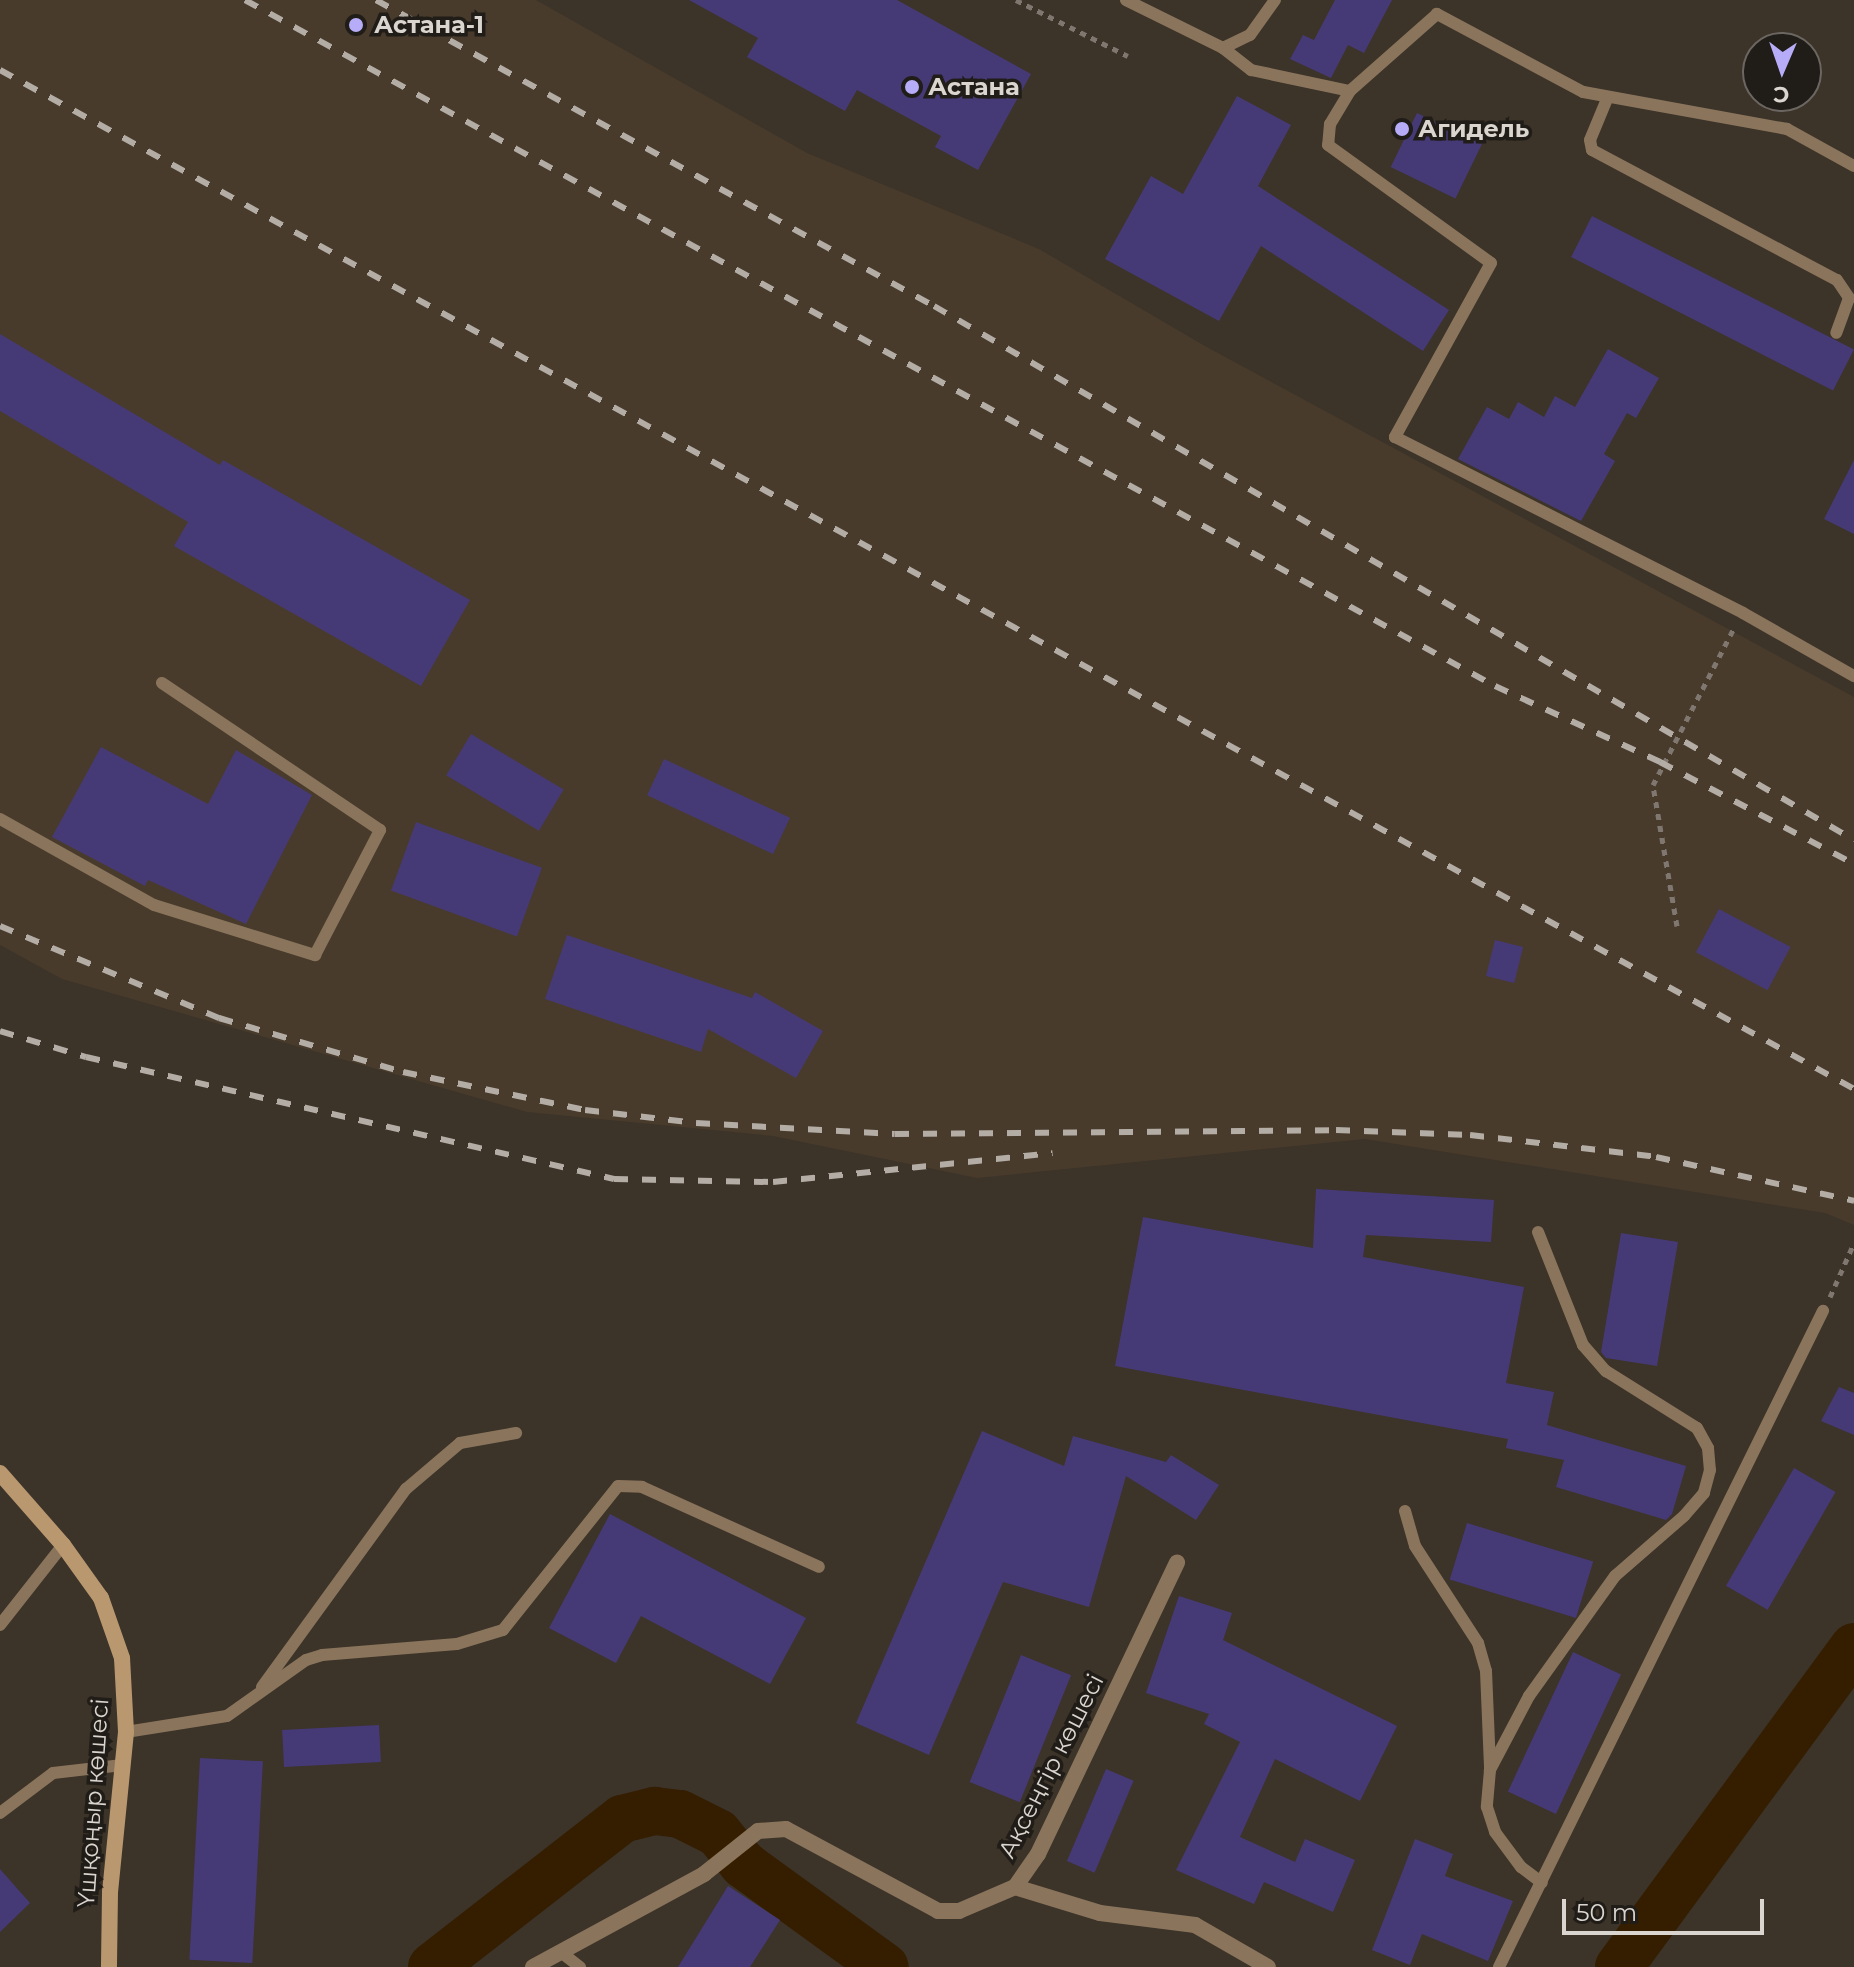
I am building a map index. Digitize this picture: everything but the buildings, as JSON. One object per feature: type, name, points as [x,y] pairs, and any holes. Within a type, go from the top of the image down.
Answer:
[{"type":"main road","name":"Үшқоңыр көшесі","points":[[0,1473],[63,1545],[101,1598],[122,1658],[126,1732],[110,1892],[109,1967]]},
{"type":"street","name":"Ақсеңгір көшесі","points":[[533,1967],[704,1874],[758,1831],[786,1829],[938,1911],[959,1911],[1015,1887],[1038,1854],[1177,1562]]},
{"type":"street","points":[[1015,1887],[1100,1913],[1195,1925],[1268,1967]]},
{"type":"lane","points":[[1126,0],[1223,48],[1251,70],[1350,91]]},
{"type":"lane","points":[[1223,48],[1250,35],[1275,0]]},
{"type":"lane","points":[[1854,166],[1787,129],[1607,99],[1583,92],[1437,14],[1350,91],[1330,124],[1328,145],[1491,263],[1395,437],[1743,613],[1854,676]]},
{"type":"lane","points":[[1607,99],[1590,140],[1592,150],[1837,280],[1849,298],[1836,333]]},
{"type":"lane","points":[[0,819],[154,905],[315,955],[380,830],[162,683]]},
{"type":"lane","points":[[1490,1770],[1529,1696],[1615,1576],[1684,1516],[1704,1493],[1710,1470],[1708,1448],[1697,1428],[1606,1371],[1583,1345],[1538,1232]]},
{"type":"lane","points":[[1499,1967],[1685,1583],[1823,1311]]},
{"type":"lane","points":[[249,1705],[406,1489],[460,1443],[516,1433]]},
{"type":"lane","points":[[126,1732],[227,1716],[249,1705],[282,1676],[322,1655],[457,1644],[503,1630],[618,1486],[642,1487],[819,1567]]},
{"type":"lane","points":[[1405,1511],[1415,1546],[1478,1643],[1486,1671],[1490,1770],[1487,1807],[1495,1832],[1521,1867],[1542,1883]]},
{"type":"lane","points":[[0,1625],[63,1545]]},
{"type":"lane","points":[[0,1813],[35,1782],[53,1773],[123,1765]]},
{"type":"lane","points":[[562,1953],[580,1967]]},
{"type":"path","points":[[1016,0],[1128,56]]},
{"type":"path","points":[[1677,926],[1653,785],[1660,762],[1743,613]]},
{"type":"path","points":[[1823,1311],[1853,1244]]},
{"type":"shaded area","points":[[0,0],[536,0],[807,153],[1039,249],[1205,346],[1854,697],[1854,1225],[1825,1213],[1365,1139],[977,1178],[773,1136],[527,1112],[62,979],[0,945]]},
{"type":"waterway","points":[[1619,1967],[1854,1647]]},
{"type":"waterway","points":[[432,1967],[622,1819],[655,1811],[680,1814],[718,1833],[743,1864],[885,1967]]},
{"type":"railway","points":[[245,0],[1495,686],[1660,762],[1854,864]]},
{"type":"railway","points":[[376,0],[934,306],[1854,840]]},
{"type":"railway","points":[[0,70],[1854,1089]]},
{"type":"railway","points":[[0,926],[219,1018],[403,1072],[585,1110],[696,1123],[895,1134],[1336,1130],[1470,1135],[1656,1157],[1854,1201]]},
{"type":"railway","points":[[0,1031],[86,1057],[614,1179],[773,1182],[1052,1153]]},
{"type":"place","name":"Астана-1","points":[[356,25]]},
{"type":"place","name":"Астана","points":[[912,87]]},
{"type":"place","name":"Агидель","points":[[1402,129]]}]
